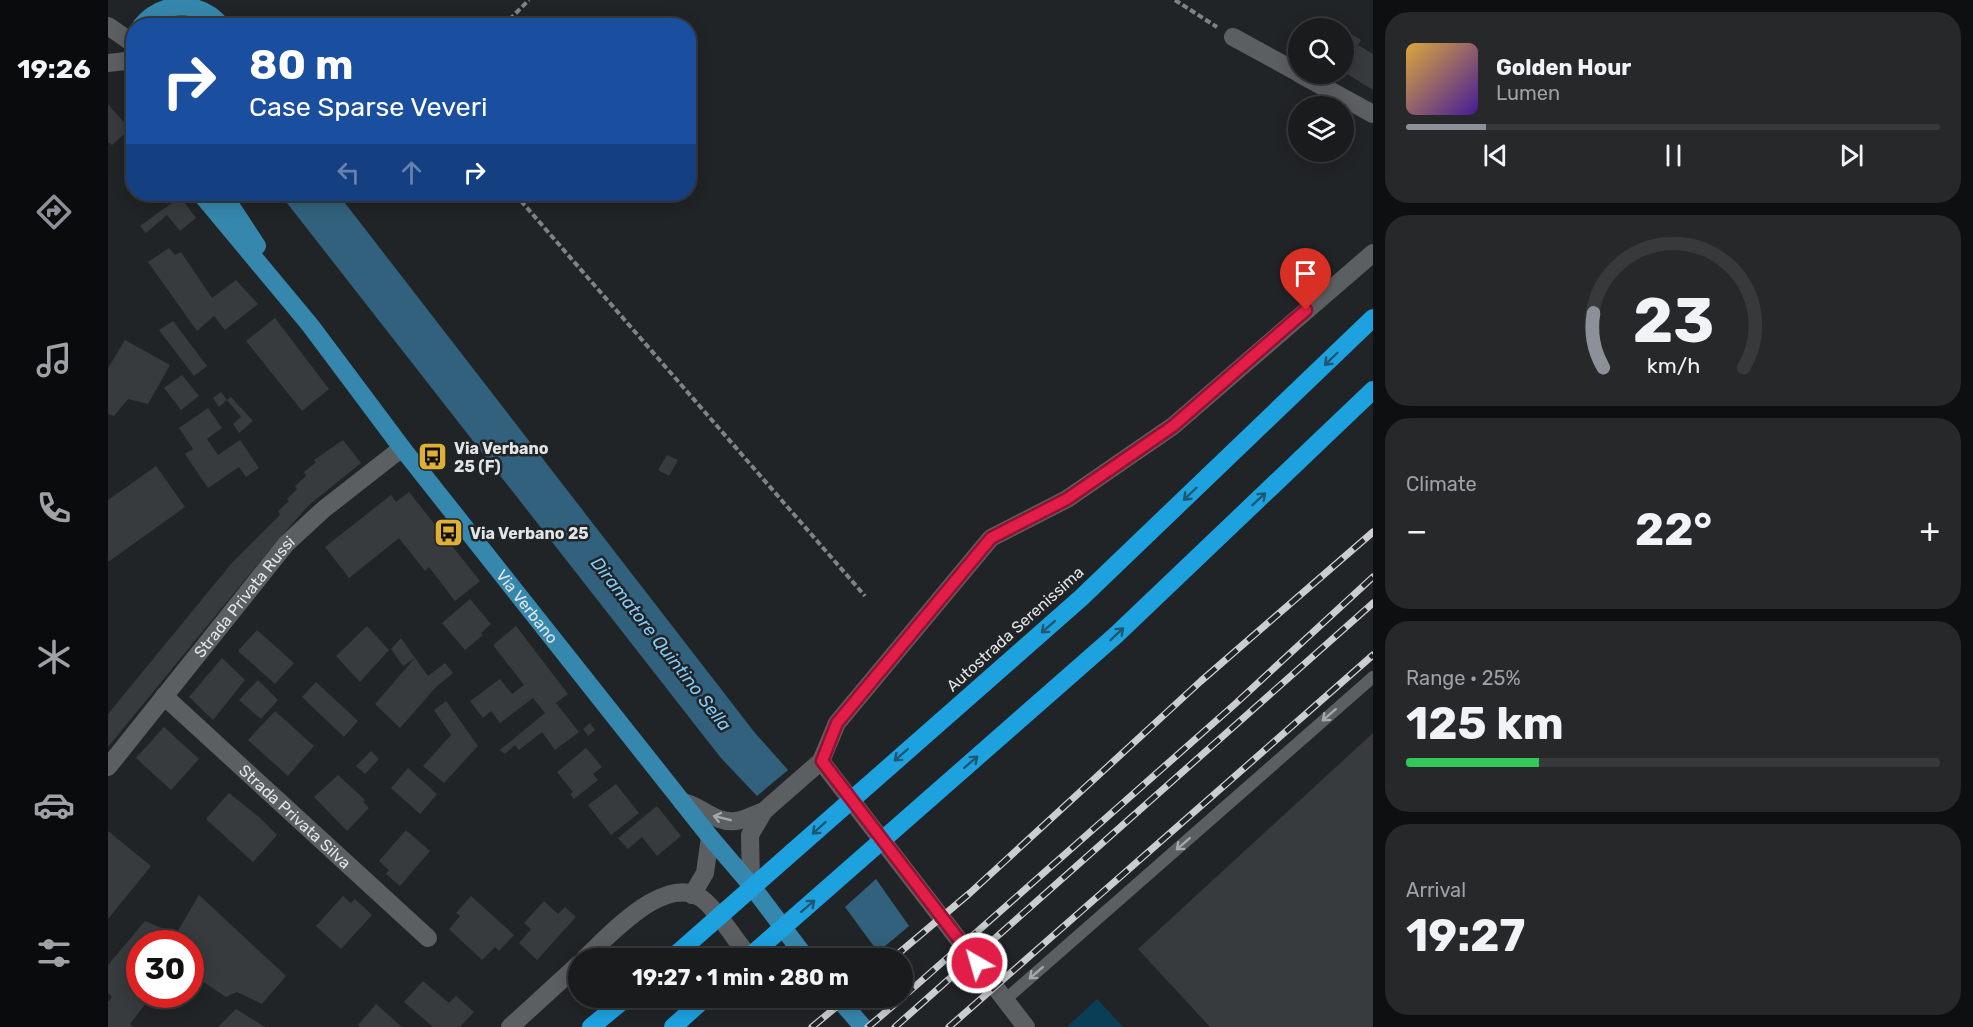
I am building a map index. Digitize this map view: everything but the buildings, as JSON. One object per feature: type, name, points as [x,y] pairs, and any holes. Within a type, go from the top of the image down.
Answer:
[{"type":"highway","name":"Autostrada Serenissima","points":[[684,948],[1081,598],[1373,318]]},
{"type":"highway","points":[[760,948],[1116,635],[1373,390]]},
{"type":"highway","points":[[591,1027],[614,1008]]},
{"type":"highway","points":[[673,1027],[694,1008]]},
{"type":"main road","points":[[147,18],[162,3],[193,2],[214,18]]},
{"type":"main road","name":"Via Verbano","points":[[207,201],[310,325],[402,448],[682,802],[751,885],[798,948]]},
{"type":"main road","name":"Via Verbano","points":[[228,201],[310,325]]},
{"type":"main road","points":[[847,1008],[863,1027]]},
{"type":"street","points":[[108,26],[126,38]]},
{"type":"street","points":[[1233,37],[1288,67]]},
{"type":"street","points":[[108,63],[126,61]]},
{"type":"street","points":[[1319,84],[1373,114]]},
{"type":"street","points":[[682,802],[701,807],[722,820],[735,821],[764,811],[822,761],[837,723],[991,538],[1067,499],[1173,426],[1373,253]]},
{"type":"street","name":"Strada Privata Russi","points":[[108,767],[286,544],[324,509],[402,448]]},
{"type":"street","name":"Strada Privata Silva","points":[[165,696],[428,938]]},
{"type":"street","points":[[822,761],[1026,1027]]},
{"type":"street","points":[[751,885],[750,835],[764,811]]},
{"type":"street","points":[[692,895],[705,873],[710,837]]},
{"type":"street","points":[[596,948],[625,920],[654,900],[678,892],[692,895],[706,902],[741,948]]},
{"type":"street","points":[[510,1027],[568,974]]},
{"type":"lane","points":[[1005,1000],[1373,677]]},
{"type":"path","points":[[511,18],[529,0]]},
{"type":"path","points":[[1174,0],[1233,37]]},
{"type":"path","points":[[521,201],[864,596]]},
{"type":"shaded area","points":[[1097,999],[1123,1027],[1067,1027]]},
{"type":"water","name":"Diramatore Quintino Sella","points":[[285,201],[343,201],[755,733],[788,770],[757,796],[721,758]]},
{"type":"water","points":[[876,879],[909,926],[883,948],[875,948],[845,907]]},
{"type":"railway","points":[[905,948],[970,893],[1201,681],[1373,532]]},
{"type":"railway","points":[[913,988],[1234,705],[1373,577]]},
{"type":"railway","points":[[895,1027],[1373,603]]},
{"type":"railway","points":[[949,1027],[1373,655]]},
{"type":"railway","points":[[812,1027],[835,1008]]},
{"type":"railway","points":[[868,1027],[890,1008]]},
{"type":"place","name":"Via Verbano 25 (F)","points":[[433,457]]},
{"type":"place","name":"Via Verbano 25","points":[[449,533]]},
{"type":"route","points":[[977,963],[822,761],[837,723],[991,538],[1067,499],[1173,426],[1306,310]]}]
